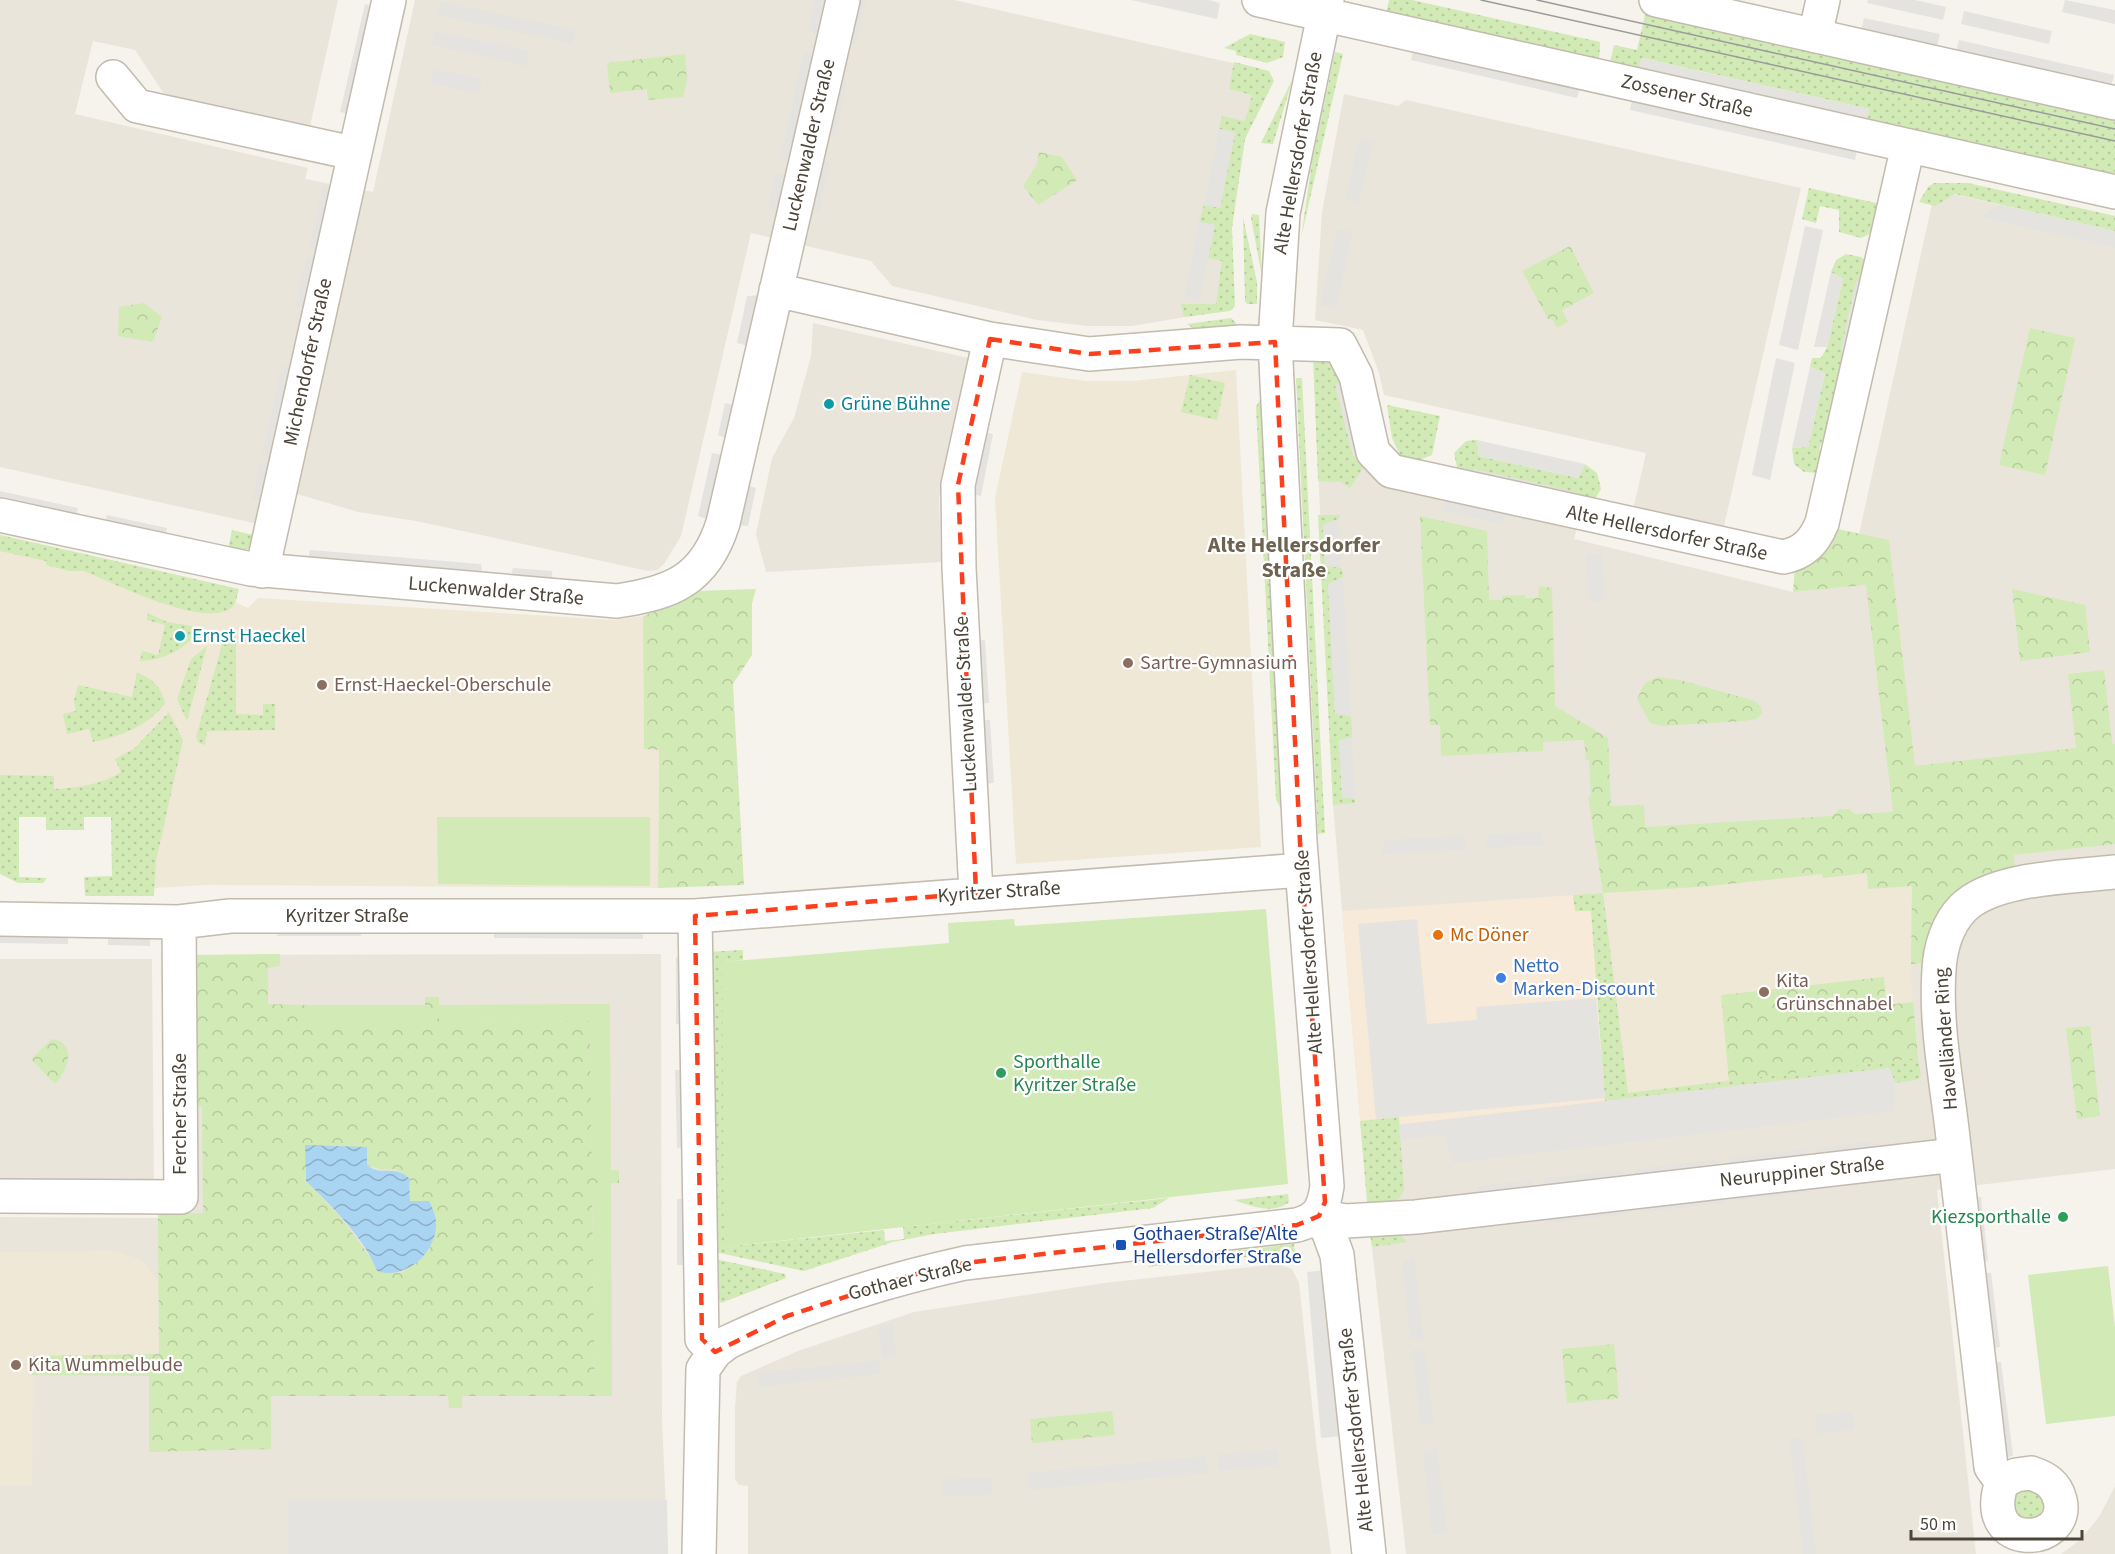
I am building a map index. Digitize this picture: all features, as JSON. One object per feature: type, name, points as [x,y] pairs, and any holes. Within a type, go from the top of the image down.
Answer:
[{"type":"street","name":"Michendorfer Straße","points":[[262,571],[353,153],[389,0]]},
{"type":"street","name":"Luckenwalder Straße","points":[[0,515],[219,564],[262,571],[617,601],[657,595],[685,580],[703,563],[717,544],[720,533],[843,0]]},
{"type":"street","name":"Zossener Straße","points":[[1259,0],[1325,7],[1908,146],[2115,192]]},
{"type":"street","points":[[1656,0],[2115,103]]},
{"type":"street","points":[[1815,36],[1823,0]]},
{"type":"street","name":"Alte Hellersdorfer Straße","points":[[1325,7],[1283,213],[1275,342],[1302,870],[1327,1186],[1325,1202],[1318,1215],[1329,1233],[1337,1255],[1369,1554]]},
{"type":"street","points":[[113,77],[137,106],[353,153]]},
{"type":"street","name":"Alte Hellersdorfer Straße","points":[[1275,342],[1340,345],[1356,376],[1373,452],[1391,471],[1770,556],[1793,555],[1815,540],[1822,523],[1908,146]]},
{"type":"street","points":[[776,290],[990,339],[1089,354],[1241,342],[1275,342]]},
{"type":"street","name":"Luckenwalder Straße","points":[[976,893],[959,568],[958,485],[990,339]]},
{"type":"street","name":"Kyritzer Straße","points":[[0,919],[179,922],[230,916],[695,916],[1302,870]]},
{"type":"street","name":"Havelländer Ring","points":[[1955,1155],[1941,1024],[1939,972],[1943,946],[1952,923],[1962,909],[1988,892],[2024,883],[2115,872]]},
{"type":"street","points":[[695,916],[702,1339],[715,1352],[703,1370],[700,1396],[699,1554]]},
{"type":"street","name":"Fercher Straße","points":[[0,1196],[181,1197],[179,922]]},
{"type":"street","points":[[1955,1155],[1991,1467],[2002,1482]]},
{"type":"street","name":"Neuruppiner Straße","points":[[1318,1215],[1345,1221],[1416,1217],[1955,1155]]},
{"type":"street","name":"Gothaer Straße","points":[[715,1352],[728,1342],[787,1316],[863,1289],[912,1275],[974,1262],[1297,1225],[1318,1215]]},
{"type":"highlighted area","points":[[990,339],[1089,354],[1275,342],[1300,842],[1325,1202],[1319,1216],[1297,1225],[965,1263],[912,1275],[787,1316],[715,1352],[702,1339],[695,916],[976,893],[958,485]]},
{"type":"shaded area","points":[[0,0],[338,0],[308,135],[168,100],[135,50],[93,41],[75,114],[308,168],[305,179],[373,192],[415,0],[954,0],[1259,69],[1242,134],[1233,194],[1227,310],[1132,326],[1087,326],[1037,320],[892,286],[871,261],[751,233],[681,536],[664,564],[657,570],[648,571],[416,521],[358,512],[294,493],[285,530],[0,467]]},
{"type":"shaded area","points":[[815,0],[831,0],[822,39],[808,29]]},
{"type":"shaded area","points":[[851,0],[866,0],[856,44],[841,45]]},
{"type":"shaded area","points":[[1131,0],[1208,0],[1220,3],[1217,19]]},
{"type":"shaded area","points":[[1868,0],[1915,0],[1946,7],[1943,20],[1867,3]]},
{"type":"shaded area","points":[[2065,0],[2115,10],[2115,24],[2062,12]]},
{"type":"shaded area","points":[[440,1],[576,30],[573,44],[437,15]]},
{"type":"shaded area","points":[[365,4],[378,8],[354,115],[340,112]]},
{"type":"shaded area","points":[[1964,11],[2052,31],[2049,44],[1961,24]]},
{"type":"shaded area","points":[[1864,18],[1940,34],[1936,52],[1860,36]]},
{"type":"shaded area","points":[[434,31],[530,51],[527,66],[431,45]]},
{"type":"shaded area","points":[[1959,40],[2114,75],[2110,91],[1955,56]]},
{"type":"shaded area","points":[[1415,45],[1581,83],[1577,98],[1411,60]]},
{"type":"shaded area","points":[[804,51],[819,52],[794,163],[780,157]]},
{"type":"shaded area","points":[[1641,58],[1869,109],[1867,125],[1638,74]]},
{"type":"shaded area","points":[[433,69],[482,79],[479,94],[430,83]]},
{"type":"shaded area","points":[[834,77],[847,82],[836,136],[821,135]]},
{"type":"shaded area","points":[[1344,94],[1398,106],[1406,100],[1801,188],[1724,526],[1719,530],[1633,510],[1646,453],[1384,395],[1379,373],[1363,330],[1315,320],[1322,212]]},
{"type":"shaded area","points":[[1633,95],[1858,146],[1855,160],[1630,110]]},
{"type":"shaded area","points":[[1219,129],[1235,132],[1220,208],[1204,205]]},
{"type":"shaded area","points":[[1359,139],[1373,143],[1359,202],[1345,199]]},
{"type":"shaded area","points":[[816,159],[830,162],[819,213],[804,210]]},
{"type":"shaded area","points":[[776,174],[791,175],[782,213],[768,209]]},
{"type":"shaded area","points":[[323,186],[337,190],[322,253],[309,250]]},
{"type":"shaded area","points":[[1935,190],[2115,231],[2115,1169],[1937,1190],[1976,1554],[1406,1554],[1368,1212],[1333,805],[1313,354],[1368,459],[1578,525],[1574,539],[1793,592],[1865,585],[1859,534]]},
{"type":"shaded area","points":[[2000,205],[2115,231],[2115,248],[1981,217]]},
{"type":"shaded area","points":[[1199,222],[1215,225],[1199,301],[1184,298]]},
{"type":"shaded area","points":[[1805,226],[1823,230],[1798,350],[1779,345]]},
{"type":"shaded area","points":[[1337,229],[1353,232],[1336,308],[1320,305]]},
{"type":"shaded area","points":[[307,256],[320,259],[309,309],[295,306]]},
{"type":"shaded area","points":[[1831,272],[1843,279],[1827,347],[1814,347]]},
{"type":"shaded area","points":[[1870,280],[1854,356],[1841,350],[1856,281]]},
{"type":"shaded area","points":[[763,295],[752,347],[737,343],[747,296]]},
{"type":"shaded area","points":[[813,323],[968,358],[939,498],[941,562],[766,572],[756,534],[772,458],[794,418],[811,356]]},
{"type":"shaded area","points":[[1776,358],[1795,363],[1770,480],[1752,475]]},
{"type":"shaded area","points":[[282,366],[295,369],[275,458],[262,455]]},
{"type":"shaded area","points":[[1810,367],[1825,373],[1808,447],[1792,448]]},
{"type":"shaded area","name":"Sartre-Gymnasium","points":[[1236,370],[1261,847],[1016,864],[995,498],[1022,372],[1086,381],[1133,381]]},
{"type":"shaded area","points":[[1350,381],[1367,453],[1353,456],[1335,385]]},
{"type":"shaded area","points":[[725,403],[738,406],[731,440],[718,435]]},
{"type":"shaded area","points":[[980,431],[993,434],[981,496],[967,493]]},
{"type":"shaded area","points":[[1477,440],[1585,464],[1578,478],[1479,456]]},
{"type":"shaded area","points":[[712,453],[727,456],[713,521],[698,516]]},
{"type":"shaded area","points":[[260,462],[273,466],[265,502],[252,499]]},
{"type":"shaded area","points":[[1474,469],[1576,492],[1576,505],[1467,481]]},
{"type":"shaded area","points":[[743,484],[756,488],[748,526],[733,525]]},
{"type":"shaded area","points":[[0,491],[78,508],[75,521],[0,504]]},
{"type":"shaded area","points":[[1445,496],[1508,510],[1502,524],[1443,511]]},
{"type":"shaded area","points":[[107,515],[167,528],[164,541],[104,528]]},
{"type":"shaded area","points":[[1339,519],[1342,568],[1325,566],[1323,525]]},
{"type":"shaded area","name":"Ernst-Haeckel-Oberschule","points":[[0,535],[239,589],[235,602],[248,608],[258,598],[614,620],[643,616],[644,749],[659,750],[658,888],[206,885],[137,889],[148,817],[0,805]]},
{"type":"shaded area","points":[[310,550],[481,564],[483,580],[306,565]]},
{"type":"shaded area","points":[[1586,554],[1602,554],[1605,601],[1589,602]]},
{"type":"shaded area","points":[[513,568],[552,571],[553,586],[509,583]]},
{"type":"shaded area","points":[[1343,577],[1351,716],[1335,714],[1328,584]]},
{"type":"shaded area","points":[[985,640],[989,703],[976,704],[972,641]]},
{"type":"shaded area","points":[[978,720],[990,720],[994,783],[982,784]]},
{"type":"shaded area","points":[[1352,737],[1355,799],[1342,797],[1339,740]]},
{"type":"shaded area","points":[[1540,832],[1545,845],[1486,848],[1488,834]]},
{"type":"shaded area","points":[[1463,836],[1467,850],[1381,854],[1384,840]]},
{"type":"shaded area","name":"Kita Grünschnabel","points":[[1867,873],[1869,889],[1912,885],[1911,982],[1918,1058],[1628,1093],[1603,893],[1710,886],[1823,874],[1824,878]]},
{"type":"shaded area","points":[[1603,893],[1629,1098],[1361,1129],[1342,911]]},
{"type":"shaded area","points":[[1417,919],[1427,1024],[1477,1020],[1476,1007],[1596,998],[1605,1098],[1376,1119],[1358,924]]},
{"type":"shaded area","points":[[276,922],[362,923],[361,936],[277,936]]},
{"type":"shaded area","points":[[494,924],[643,925],[643,939],[494,938]]},
{"type":"shaded area","points":[[0,929],[68,931],[68,944],[0,943]]},
{"type":"shaded area","points":[[108,932],[150,932],[150,946],[108,945]]},
{"type":"shaded area","points":[[661,954],[662,1421],[668,1554],[0,1554],[0,1217],[158,1218],[158,1214],[169,1213],[193,955]]},
{"type":"shaded area","points":[[676,957],[690,957],[689,1024],[676,1024]]},
{"type":"shaded area","points":[[0,959],[152,959],[154,1188],[0,1188]]},
{"type":"shaded area","points":[[1890,1068],[1895,1083],[1895,1111],[1454,1163],[1444,1135],[1400,1140],[1399,1125]]},
{"type":"shaded area","points":[[675,1070],[689,1070],[690,1147],[677,1148]]},
{"type":"shaded area","points":[[1872,1141],[1877,1152],[1816,1161],[1817,1148]]},
{"type":"shaded area","points":[[1805,1149],[1810,1162],[1730,1171],[1730,1158]]},
{"type":"shaded area","points":[[1718,1159],[1722,1172],[1634,1182],[1636,1169]]},
{"type":"shaded area","points":[[1622,1170],[1627,1182],[1541,1192],[1545,1178]]},
{"type":"shaded area","points":[[1531,1180],[1535,1192],[1475,1199],[1476,1186]]},
{"type":"shaded area","points":[[1812,1180],[1810,1192],[1736,1201],[1731,1189]]},
{"type":"shaded area","points":[[1724,1190],[1723,1203],[1642,1212],[1635,1201]]},
{"type":"shaded area","points":[[1966,1195],[1981,1197],[1988,1261],[1974,1263]]},
{"type":"shaded area","points":[[677,1199],[691,1199],[691,1265],[677,1265]]},
{"type":"shaded area","points":[[1629,1202],[1628,1214],[1549,1223],[1544,1212]]},
{"type":"shaded area","name":"Kita Wummelbude","points":[[115,1251],[141,1260],[158,1281],[159,1354],[33,1356],[32,1485],[0,1485],[0,1252]]},
{"type":"shaded area","points":[[1414,1257],[1424,1340],[1410,1338],[1402,1262]]},
{"type":"shaded area","points":[[1279,1264],[1292,1269],[1299,1283],[1317,1451],[1331,1554],[748,1554],[748,1486],[739,1485],[735,1479],[735,1408],[737,1382],[741,1376],[798,1351],[914,1312],[1104,1283]]},
{"type":"shaded area","points":[[1328,1270],[1343,1436],[1321,1438],[1307,1272]]},
{"type":"shaded area","points":[[1976,1272],[1991,1273],[2000,1347],[1986,1350]]},
{"type":"shaded area","points":[[893,1323],[896,1356],[882,1358],[878,1325]]},
{"type":"shaded area","points":[[1415,1349],[1425,1349],[1434,1425],[1420,1423],[1412,1352]]},
{"type":"shaded area","points":[[880,1360],[881,1374],[758,1387],[756,1373]]},
{"type":"shaded area","points":[[1987,1362],[2001,1362],[2013,1455],[2003,1461]]},
{"type":"shaded area","points":[[1852,1411],[1854,1430],[1817,1434],[1815,1415]]},
{"type":"shaded area","points":[[1789,1438],[1803,1439],[1816,1554],[1803,1554]]},
{"type":"shaded area","points":[[1437,1448],[1447,1532],[1432,1534],[1423,1452]]},
{"type":"shaded area","points":[[1277,1449],[1279,1465],[1219,1471],[1218,1455]]},
{"type":"shaded area","points":[[1206,1456],[1208,1473],[1029,1490],[1027,1473]]},
{"type":"shaded area","points":[[992,1478],[993,1495],[941,1496],[941,1479]]},
{"type":"shaded area","points":[[2115,1486],[2115,1554],[2061,1554],[2080,1540],[2099,1517]]},
{"type":"shaded area","points":[[288,1500],[667,1500],[668,1554],[288,1554]]},
{"type":"green space","points":[[1389,0],[1412,0],[1600,42],[1599,65],[1386,14]]},
{"type":"green space","points":[[1646,10],[2115,115],[2115,181],[1867,125],[1869,109],[1642,58],[1638,74],[1609,67],[1614,45],[1637,50]]},
{"type":"green space","points":[[1250,34],[1285,42],[1283,57],[1267,63],[1236,55],[1236,51],[1224,48]]},
{"type":"green space","points":[[1335,52],[1343,54],[1301,238],[1312,162]]},
{"type":"green space","points":[[685,54],[687,81],[683,97],[648,100],[647,89],[610,93],[607,63]]},
{"type":"green space","points":[[1234,62],[1269,71],[1274,81],[1245,139],[1232,228],[1235,306],[1230,311],[1184,317],[1181,304],[1216,304],[1222,261],[1208,258],[1215,225],[1199,222],[1204,205],[1220,208],[1235,132],[1219,129],[1222,116],[1245,121],[1252,95],[1229,89]]},
{"type":"green space","points":[[1293,78],[1273,144],[1261,143]]},
{"type":"green space","points":[[1039,152],[1062,157],[1077,180],[1038,205],[1023,186],[1037,164]]},
{"type":"green space","points":[[1934,183],[1968,183],[2115,216],[2115,231],[1955,194],[1935,206],[1919,202],[1928,187]]},
{"type":"green space","points":[[1809,188],[1876,203],[1885,210],[1878,230],[1861,238],[1839,232],[1839,210],[1820,206],[1816,223],[1802,219]]},
{"type":"green space","points":[[1252,214],[1259,215],[1262,276],[1251,218]]},
{"type":"green space","points":[[1243,217],[1257,282],[1257,304],[1247,304],[1245,301]]},
{"type":"green space","points":[[1570,246],[1594,293],[1562,310],[1568,322],[1557,328],[1552,319],[1548,319],[1522,271]]},
{"type":"green space","points":[[1846,254],[1861,257],[1868,262],[1854,356],[1819,449],[1832,455],[1819,473],[1804,472],[1794,464],[1792,448],[1808,447],[1825,373],[1810,367],[1812,358],[1821,358],[1827,347],[1843,279],[1831,272],[1836,260]]},
{"type":"green space","points":[[144,303],[162,317],[153,342],[118,336],[119,307]]},
{"type":"green space","points":[[1231,318],[1236,323],[1236,330],[1199,332],[1187,324]]},
{"type":"green space","points":[[2030,328],[2075,338],[2045,475],[1999,465]]},
{"type":"green space","points":[[1234,353],[1235,360],[1102,371],[1023,362],[1025,355]]},
{"type":"green space","points":[[1313,354],[1325,356],[1350,381],[1336,385],[1353,456],[1367,453],[1365,465],[1350,488],[1341,482],[1318,481]]},
{"type":"green space","points":[[1190,375],[1225,383],[1217,420],[1181,412]]},
{"type":"green space","points":[[1296,378],[1302,378],[1325,833],[1318,834]]},
{"type":"green space","points":[[1263,393],[1284,814],[1276,800],[1256,407]]},
{"type":"green space","points":[[1387,405],[1440,416],[1432,455],[1417,461],[1400,455],[1392,438]]},
{"type":"green space","points":[[1477,440],[1479,456],[1578,478],[1585,464],[1597,473],[1601,489],[1593,502],[1576,505],[1575,492],[1467,481],[1458,472],[1454,453],[1466,441]]},
{"type":"green space","points":[[1318,515],[1340,515],[1339,519],[1323,525],[1325,565],[1342,568],[1343,577],[1328,584],[1335,713],[1351,716],[1352,737],[1339,741],[1342,796],[1355,799],[1355,803],[1333,805]]},
{"type":"green space","points":[[1420,516],[1487,531],[1489,600],[1502,600],[1502,596],[1525,595],[1525,598],[1538,598],[1539,586],[1552,588],[1555,706],[1608,738],[1611,806],[1644,805],[1645,827],[1833,816],[1839,809],[1849,809],[1855,814],[1893,812],[1866,585],[1793,592],[1795,566],[1833,528],[1889,540],[1915,766],[2076,748],[2068,674],[2104,670],[2112,743],[2115,744],[2115,844],[2014,855],[2015,873],[1928,963],[1911,964],[1912,886],[1868,889],[1867,873],[1823,878],[1822,874],[1710,886],[1603,893],[1588,797],[1591,796],[1589,760],[1586,760],[1584,740],[1543,742],[1543,751],[1441,756],[1440,725],[1430,725]]},
{"type":"green space","points":[[232,530],[257,536],[245,551],[227,555]]},
{"type":"green space","points":[[0,535],[239,589],[233,606],[221,612],[204,613],[183,609],[137,594],[84,571],[69,571],[46,565],[46,561],[0,551]]},
{"type":"green space","points":[[756,589],[752,603],[752,655],[733,684],[744,885],[658,888],[659,750],[644,749],[643,616],[672,606],[696,591]]},
{"type":"green space","points":[[2012,589],[2085,605],[2090,652],[2020,661]]},
{"type":"green space","points":[[148,613],[167,622],[192,626],[196,633],[186,645],[171,653],[155,659],[140,661],[142,651],[158,655],[165,625],[147,620]]},
{"type":"green space","points":[[225,634],[236,635],[236,714],[263,715],[263,704],[275,704],[275,730],[207,731],[205,745],[199,743],[196,737]]},
{"type":"green space","points":[[207,646],[187,721],[177,699],[191,659]]},
{"type":"green space","points":[[137,672],[155,684],[164,697],[165,703],[151,718],[123,734],[93,742],[89,729],[67,734],[63,714],[76,711],[74,701],[78,685],[132,697]]},
{"type":"green space","points":[[1657,677],[1680,680],[1755,701],[1761,707],[1762,714],[1756,719],[1744,721],[1661,726],[1650,723],[1637,699],[1644,684]]},
{"type":"green space","points":[[169,712],[183,740],[156,861],[154,896],[85,896],[84,877],[112,876],[111,817],[84,817],[84,830],[46,830],[46,817],[19,817],[19,877],[47,878],[43,883],[18,883],[0,874],[0,775],[54,776],[54,789],[97,783],[121,772],[115,759],[135,748]]},
{"type":"green space","points":[[437,817],[650,817],[650,886],[438,884]]},
{"type":"green space","points":[[1603,893],[1628,1093],[1918,1058],[1921,1076],[1917,1080],[1895,1083],[1889,1068],[1605,1101],[1591,911],[1575,911],[1573,895]]},
{"type":"green space","name":"Sporthalle Kyritzer Straße","points":[[1266,909],[1288,1184],[724,1247],[722,962],[949,943],[948,923],[1014,919],[1015,926]]},
{"type":"green space","points":[[743,950],[743,960],[723,962],[724,1247],[884,1230],[885,1241],[904,1239],[903,1227],[1169,1198],[1153,1208],[934,1234],[893,1242],[804,1271],[715,1252],[705,952]]},
{"type":"green space","points":[[280,954],[280,966],[268,968],[268,1004],[306,1005],[306,1021],[425,1022],[425,997],[439,997],[439,1022],[590,1021],[592,1170],[619,1170],[619,1183],[592,1184],[595,1396],[462,1396],[462,1408],[449,1408],[448,1396],[271,1396],[271,1449],[149,1452],[149,1376],[32,1375],[32,1356],[159,1354],[158,1214],[203,1213],[202,1107],[194,1106],[193,955]],"holes":[[[367,1147],[367,1165],[382,1170],[395,1169],[409,1178],[410,1201],[434,1237],[428,1251],[402,1273],[377,1271],[373,1261],[342,1219],[306,1181],[305,1170]]]},
{"type":"green space","points":[[1884,977],[1886,1005],[1913,1002],[1918,1058],[1729,1081],[1721,995]]},
{"type":"green space","points":[[610,1004],[611,1170],[592,1170],[590,1021],[439,1022],[439,1005]]},
{"type":"green space","points":[[306,1005],[426,1005],[425,1023],[306,1022]]},
{"type":"green space","points":[[2090,1026],[2100,1116],[2077,1119],[2066,1028]]},
{"type":"green space","points":[[52,1039],[66,1046],[68,1052],[66,1065],[55,1084],[31,1059]]},
{"type":"green space","points":[[1399,1117],[1404,1190],[1394,1206],[1368,1212],[1360,1121]]},
{"type":"green space","points":[[592,1183],[611,1183],[612,1396],[595,1396]]},
{"type":"green space","points":[[1288,1194],[1289,1202],[1269,1209],[1234,1200]]},
{"type":"green space","points":[[1370,1233],[1399,1233],[1407,1242],[1372,1247]]},
{"type":"green space","points":[[1294,1244],[1295,1252],[1147,1267],[1164,1259]]},
{"type":"green space","points":[[715,1259],[785,1274],[786,1278],[721,1303],[715,1294]]},
{"type":"green space","points":[[2108,1266],[2115,1328],[2115,1416],[2046,1424],[2028,1275]]},
{"type":"green space","points":[[1614,1344],[1619,1398],[1567,1403],[1562,1349]]},
{"type":"green space","points":[[1112,1411],[1115,1435],[1032,1443],[1030,1419]]},
{"type":"green space","points":[[2024,1481],[2055,1505],[2024,1530],[2007,1495]]},
{"type":"water","points":[[305,1145],[367,1147],[367,1165],[377,1170],[398,1172],[409,1178],[410,1201],[429,1201],[434,1211],[435,1234],[425,1254],[408,1268],[398,1272],[377,1271],[356,1234],[306,1181]]},
{"type":"tram line","points":[[1481,0],[2115,141]]},
{"type":"tram line","points":[[1537,0],[2115,129]]},
{"type":"place","name":"Grüne Bühne","points":[[829,404]]},
{"type":"place","name":"Ernst Haeckel","points":[[180,636]]},
{"type":"place","name":"Sartre-Gymnasium","points":[[1128,663]]},
{"type":"place","name":"Ernst-Haeckel-Oberschule","points":[[322,685]]},
{"type":"place","name":"Mc Döner","points":[[1438,935]]},
{"type":"place","name":"Netto Marken-Discount","points":[[1501,978]]},
{"type":"place","name":"Kita Grünschnabel","points":[[1764,992]]},
{"type":"place","name":"Sporthalle Kyritzer Straße","points":[[1001,1073]]},
{"type":"place","name":"Kiezsporthalle","points":[[2063,1217]]},
{"type":"place","name":"Gothaer Straße/Alte Hellersdorfer Straße","points":[[1121,1245]]},
{"type":"place","name":"Kita Wummelbude","points":[[16,1365]]},
{"type":"district","name":"Alte Hellersdorfer Straße","points":[[1294,558]]}]
